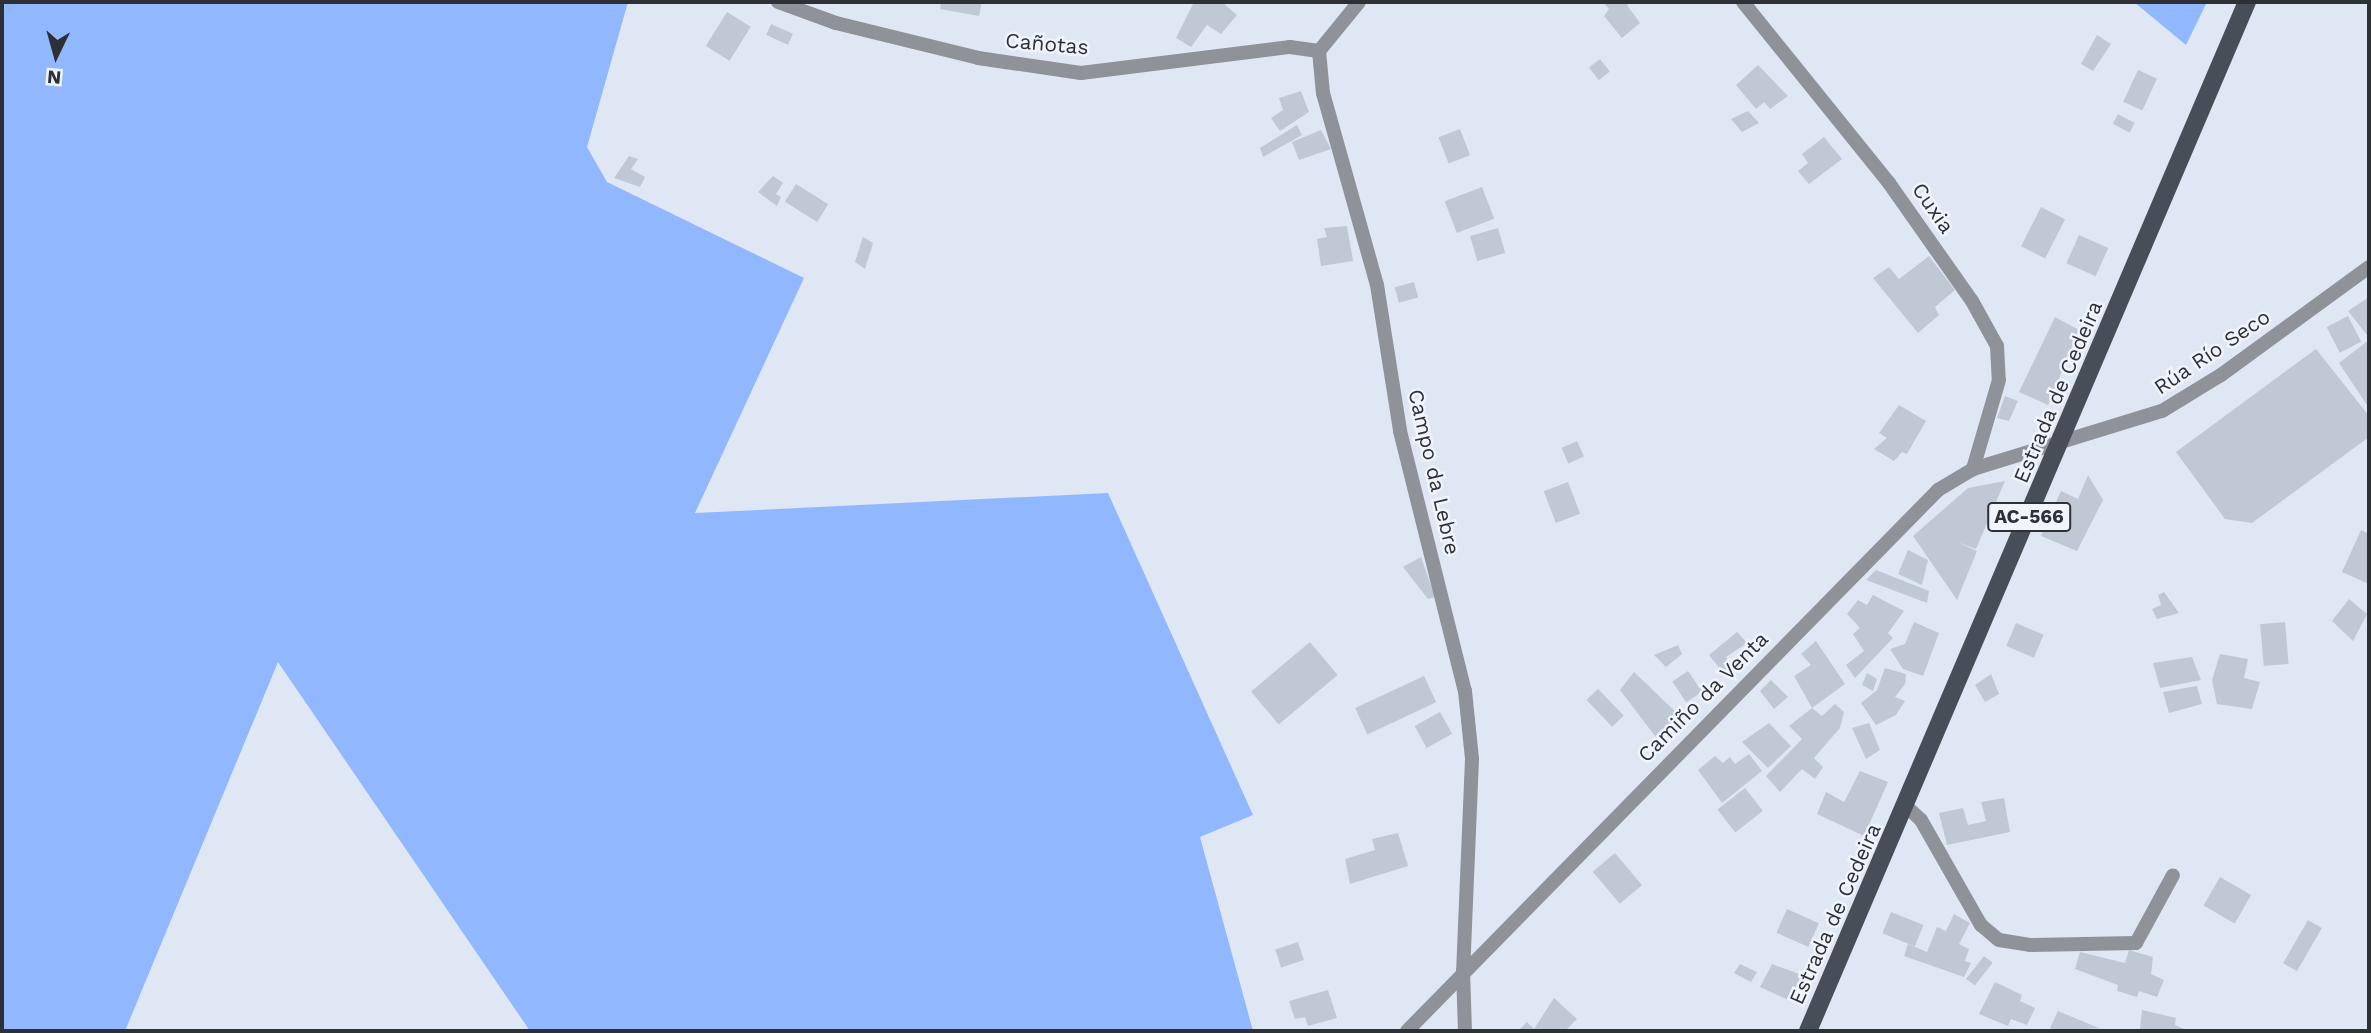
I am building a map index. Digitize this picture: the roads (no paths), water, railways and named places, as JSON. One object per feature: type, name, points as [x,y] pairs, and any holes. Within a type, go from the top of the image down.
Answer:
[{"type":"main road","name":"Estrada de Cedeira","points":[[1813,1029],[2247,2]]},
{"type":"street","name":"Cañotas","points":[[778,2],[836,23],[978,58],[1081,73],[1290,47],[1319,51]]},
{"type":"street","points":[[1319,51],[1359,2]]},
{"type":"street","name":"Cuxia","points":[[1743,2],[1889,183],[1972,300],[1997,346],[1999,380],[1973,469]]},
{"type":"street","name":"Campo da Lebre","points":[[1319,51],[1323,93],[1377,285],[1400,431],[1465,691],[1472,759],[1463,971],[1465,1031]]},
{"type":"street","name":"Rúa Río Seco","points":[[2062,441],[2162,411],[2221,375],[2369,267]]},
{"type":"street","name":"Camiño da Venta","points":[[1407,1031],[1938,490],[1973,469],[2062,441]]},
{"type":"street","points":[[1907,807],[1921,820],[1981,925],[1999,940],[2030,945],[2136,943],[2172,875]]}]
